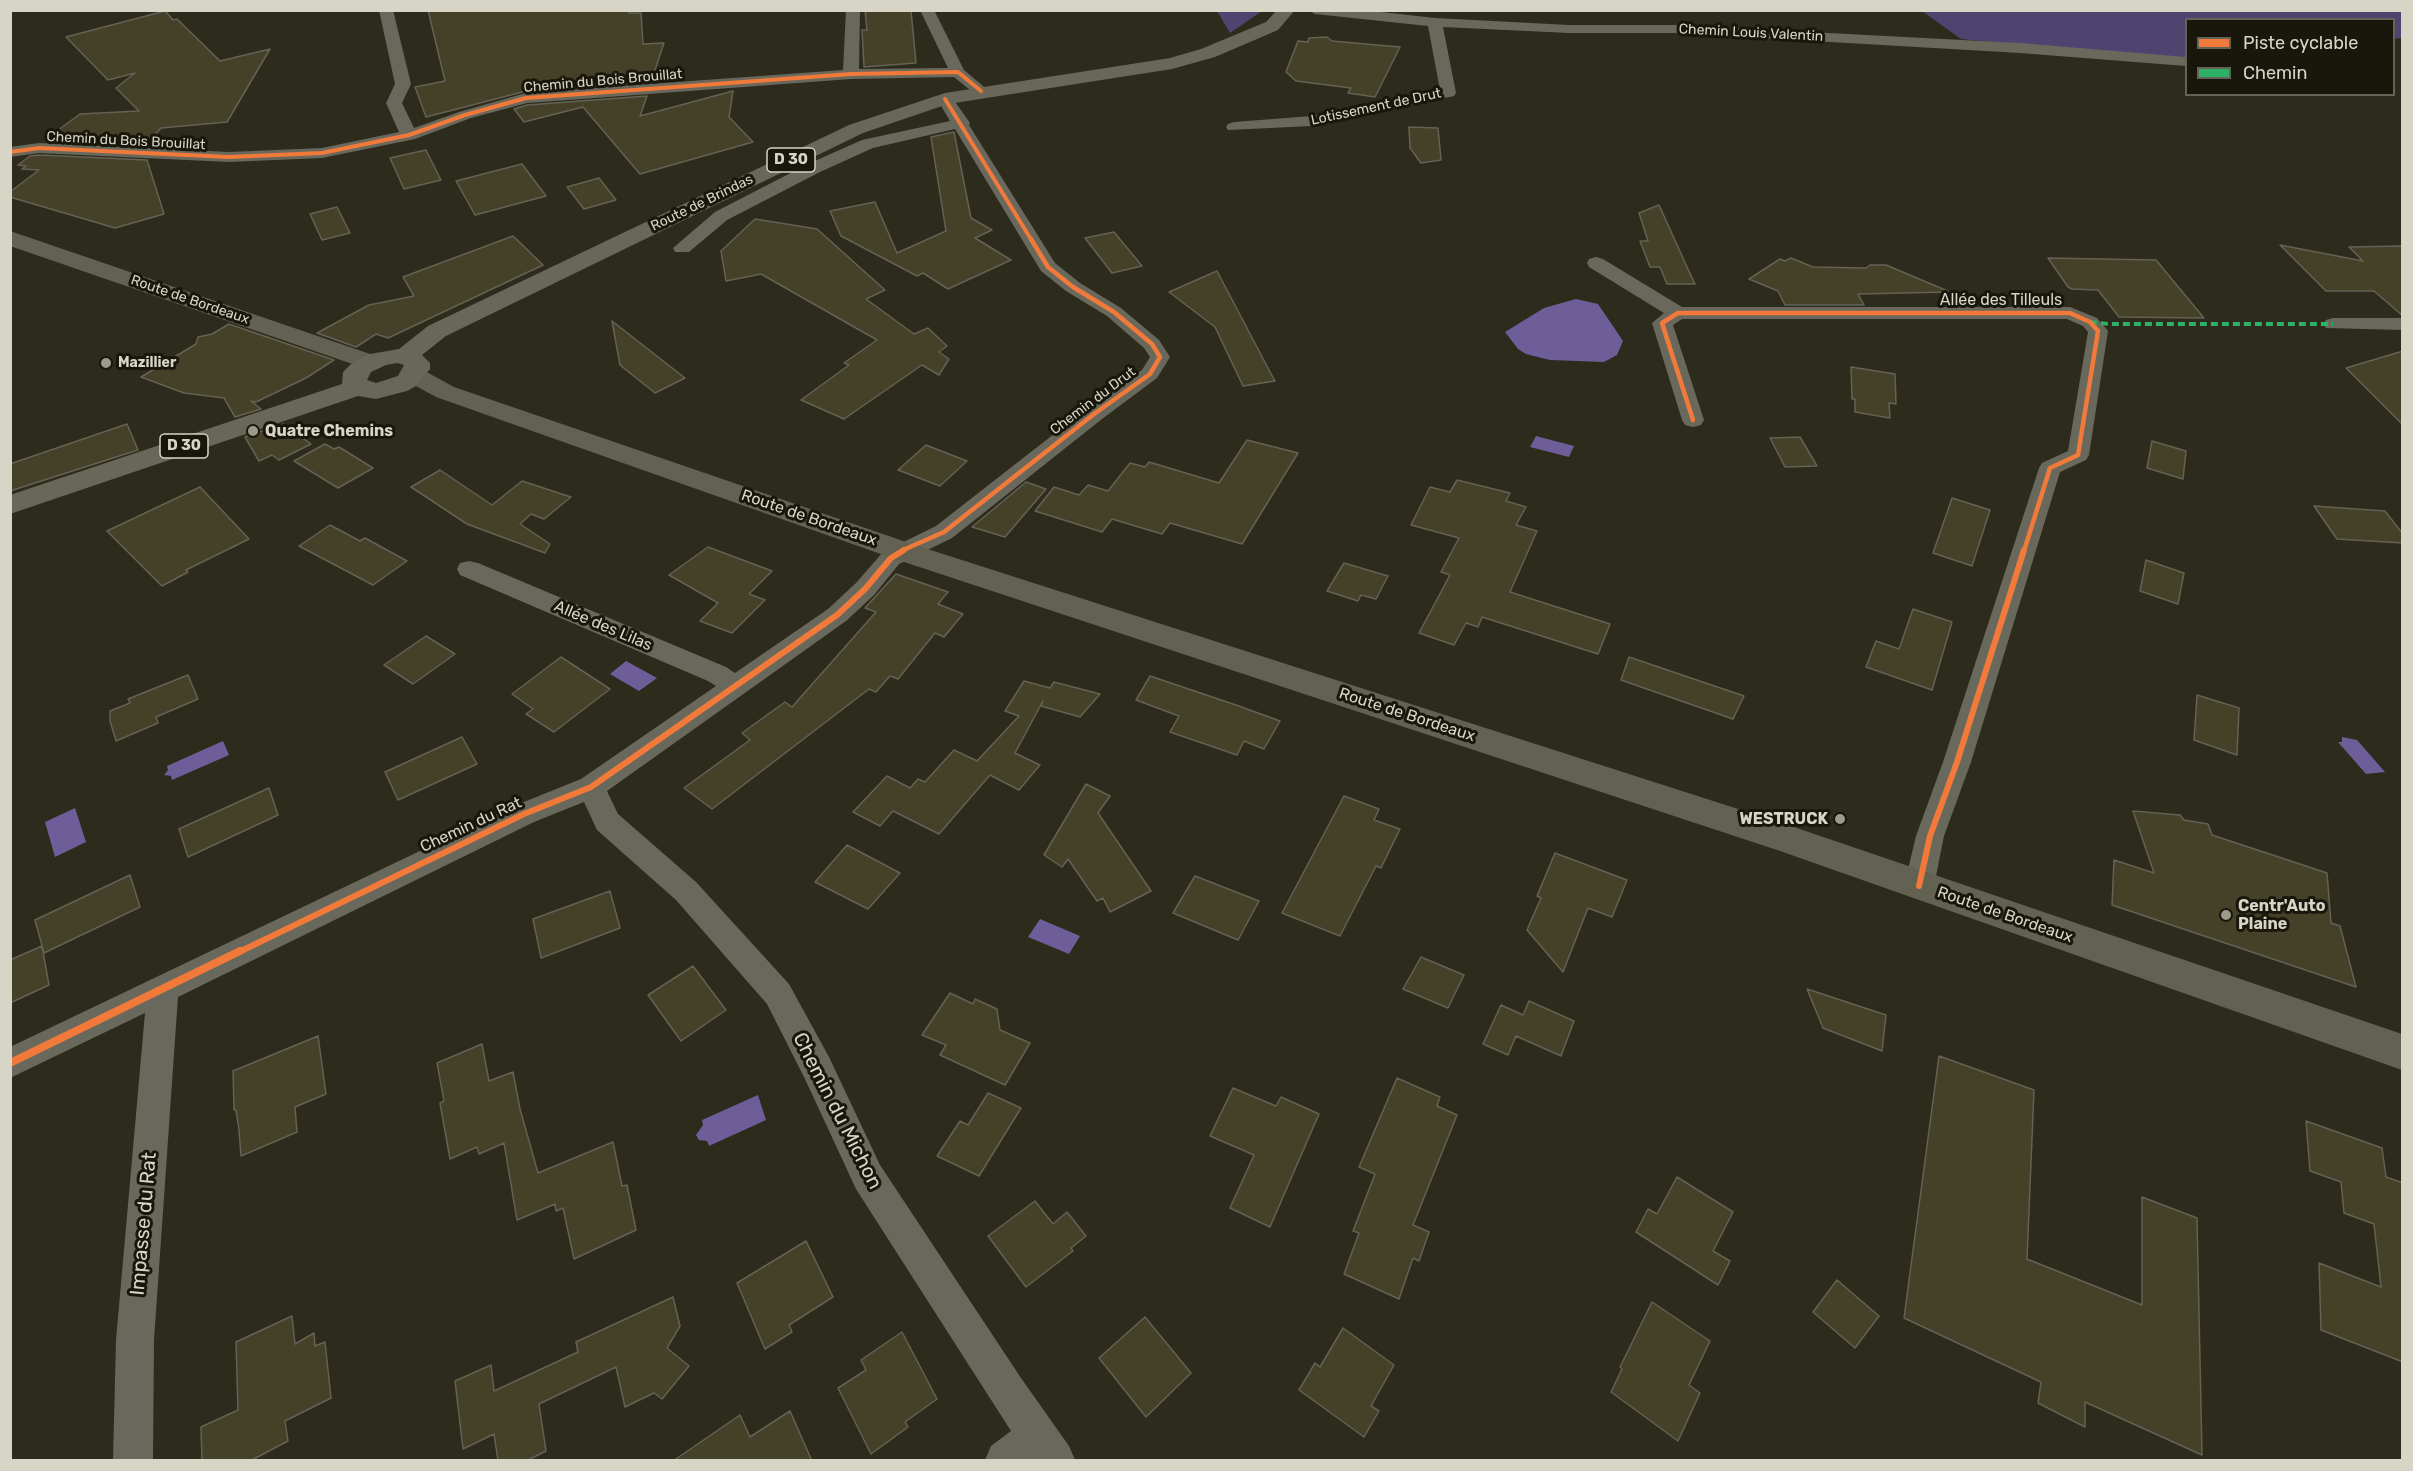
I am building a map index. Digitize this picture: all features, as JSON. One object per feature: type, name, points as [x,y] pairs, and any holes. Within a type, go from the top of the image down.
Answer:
[{"type":"main road","name":"Route de Brindas","points":[[358,387],[376,391],[398,386],[409,366],[437,331],[856,129],[945,99],[981,91],[1172,63],[1208,53],[1272,26],[1287,10]]},
{"type":"main road","name":"Route de Bordeaux","points":[[10,238],[370,362]]},
{"type":"main road","points":[[358,387],[354,383],[356,372],[370,362],[388,356],[409,366]]},
{"type":"main road","name":"Route de Bordeaux","points":[[409,366],[445,392],[903,551],[1788,839],[2403,1052]]},
{"type":"main road","name":"D 30","points":[[10,505],[358,387]]},
{"type":"street","points":[[386,10],[403,84],[394,103],[410,135]]},
{"type":"street","points":[[851,74],[853,10]]},
{"type":"street","points":[[927,10],[958,72],[981,91]]},
{"type":"street","name":"Chemin Louis Valentin","points":[[1315,10],[1435,22],[1569,29],[1686,29],[2020,48],[2185,62]]},
{"type":"street","name":"Lotissement de Drut","points":[[1234,127],[1312,121],[1448,93],[1435,22]]},
{"type":"street","name":"Chemin du Bois Brouillat","points":[[10,152],[39,148],[229,157],[322,153],[410,135],[465,115],[526,98],[851,74],[958,72]]},
{"type":"street","name":"Chemin du Drut","points":[[903,551],[944,532],[1094,414],[1150,374],[1160,357],[1152,345],[1114,312],[1073,287],[1048,267],[962,123],[945,99]]},
{"type":"street","points":[[682,248],[721,216],[814,168],[868,144],[962,123]]},
{"type":"street","points":[[1596,263],[1678,313],[1662,322],[1693,420]]},
{"type":"street","name":"Allée des Tilleuls","points":[[1678,313],[2070,313],[2090,322],[2098,331],[2078,455],[2050,468],[1957,762],[1930,836],[1919,886]]},
{"type":"street","points":[[2333,324],[2403,324]]},
{"type":"street","name":"Chemin du Rat","points":[[10,1063],[524,814],[591,787],[837,615],[865,589],[891,558],[903,551]]},
{"type":"street","name":"Allée des Lilas","points":[[469,569],[717,674],[735,687]]},
{"type":"street","name":"Chemin du Michon","points":[[591,787],[607,822],[686,891],[778,994],[817,1068],[868,1177],[994,1373],[1047,1448]]},
{"type":"street","name":"Impasse du Rat","points":[[133,1461],[135,1340],[163,988]]},
{"type":"street","points":[[1005,1461],[1047,1448]]},
{"type":"shaded area","points":[[1217,11],[1262,11],[1230,33]]},
{"type":"shaded area","points":[[1922,11],[2402,11],[2402,38],[2395,39],[2395,18],[2185,18],[2185,60],[1961,39]]},
{"type":"shaded area","points":[[1576,299],[1598,304],[1623,341],[1617,355],[1604,362],[1550,360],[1526,354],[1518,349],[1505,332],[1544,308]]},
{"type":"shaded area","points":[[1536,436],[1574,446],[1569,457],[1530,447]]},
{"type":"shaded area","points":[[626,661],[657,678],[639,691],[610,674]]},
{"type":"shaded area","points":[[2342,737],[2357,740],[2385,772],[2366,774],[2338,742],[2342,742]]},
{"type":"shaded area","points":[[223,741],[229,755],[172,780],[171,776],[164,775],[168,770],[167,766]]},
{"type":"shaded area","points":[[75,808],[86,842],[55,857],[45,822]]},
{"type":"shaded area","points":[[1040,919],[1080,936],[1069,954],[1028,937]]},
{"type":"shaded area","points":[[758,1095],[766,1120],[709,1146],[707,1141],[699,1140],[696,1135],[703,1125],[702,1120]]},
{"type":"building","points":[[428,10],[630,10],[629,13],[641,13],[643,44],[664,43],[651,82],[526,91],[426,117],[415,87],[445,81]]},
{"type":"building","points":[[865,10],[911,10],[916,63],[864,67],[862,30],[867,30]]},
{"type":"building","points":[[165,11],[173,20],[177,19],[220,61],[270,49],[227,122],[161,128],[145,146],[46,139],[80,114],[139,111],[116,88],[135,73],[108,80],[66,37]]},
{"type":"building","points":[[1327,37],[1332,41],[1400,47],[1375,97],[1348,93],[1351,88],[1296,81],[1286,72],[1298,41],[1308,42],[1309,38]]},
{"type":"building","points":[[733,91],[729,117],[753,142],[640,174],[583,107],[524,122],[514,109],[527,105],[647,96],[640,116]]},
{"type":"building","points":[[1409,127],[1438,128],[1441,160],[1421,163],[1410,148]]},
{"type":"building","points":[[954,132],[971,218],[992,230],[975,238],[1011,260],[948,289],[923,273],[917,276],[841,236],[830,211],[875,202],[897,253],[946,231],[931,137]]},
{"type":"building","points":[[426,150],[441,180],[404,189],[390,158]]},
{"type":"building","points":[[30,156],[147,160],[164,214],[115,228],[10,197],[10,192],[39,170],[22,169],[26,166],[18,165]]},
{"type":"building","points":[[522,164],[546,196],[475,215],[456,181]]},
{"type":"building","points":[[599,178],[616,200],[584,209],[567,187]]},
{"type":"building","points":[[1659,205],[1695,284],[1667,284],[1660,267],[1650,267],[1640,241],[1648,241],[1639,213]]},
{"type":"building","points":[[337,207],[350,233],[322,240],[310,214]]},
{"type":"building","points":[[755,219],[817,229],[885,290],[866,299],[914,334],[928,328],[947,346],[939,352],[949,359],[939,375],[922,365],[844,419],[801,400],[849,365],[844,363],[877,340],[761,274],[726,281],[721,251]]},
{"type":"building","points":[[1114,232],[1142,266],[1112,273],[1085,238]]},
{"type":"building","points":[[513,236],[543,265],[388,338],[376,334],[356,347],[317,333],[369,305],[414,296],[403,277]]},
{"type":"building","points":[[2280,245],[2363,261],[2349,247],[2403,246],[2403,316],[2374,291],[2326,291]]},
{"type":"building","points":[[1791,258],[1813,267],[1866,268],[1870,265],[1886,265],[1950,292],[1858,294],[1864,305],[1785,305],[1778,291],[1749,279],[1780,259],[1785,261]]},
{"type":"building","points":[[2048,258],[2156,260],[2204,318],[2119,317],[2098,290],[2068,287]]},
{"type":"building","points":[[1217,271],[1275,381],[1243,386],[1215,327],[1169,292]]},
{"type":"building","points":[[612,321],[685,378],[655,393],[620,365]]},
{"type":"building","points":[[229,324],[334,360],[306,378],[256,402],[251,401],[261,409],[235,417],[224,398],[184,393],[141,377],[196,344],[198,337],[212,334]]},
{"type":"building","points":[[2403,351],[2403,425],[2346,368]]},
{"type":"building","points":[[1851,367],[1895,374],[1896,404],[1889,403],[1890,418],[1855,412],[1855,399],[1852,399]]},
{"type":"building","points":[[127,424],[138,450],[10,491],[10,464]]},
{"type":"building","points":[[283,424],[311,444],[279,460],[272,455],[259,461],[245,437]]},
{"type":"building","points":[[1800,437],[1817,466],[1785,467],[1770,438]]},
{"type":"building","points":[[1247,440],[1298,453],[1242,544],[1170,523],[1162,534],[1112,519],[1102,532],[1035,511],[1054,487],[1079,495],[1088,485],[1108,491],[1130,463],[1145,467],[1149,462],[1219,483]]},
{"type":"building","points":[[2152,441],[2186,451],[2183,479],[2147,468]]},
{"type":"building","points":[[325,444],[334,449],[339,447],[373,468],[338,488],[294,461]]},
{"type":"building","points":[[926,445],[967,461],[940,486],[898,470]]},
{"type":"building","points":[[440,470],[492,505],[522,481],[571,497],[544,519],[531,514],[520,524],[550,544],[545,553],[467,524],[411,487]]},
{"type":"building","points":[[1457,480],[1510,493],[1506,501],[1526,507],[1516,525],[1537,531],[1510,592],[1610,624],[1598,654],[1482,617],[1478,627],[1466,623],[1454,645],[1419,633],[1450,575],[1441,572],[1459,538],[1411,525],[1430,487],[1450,492]]},
{"type":"building","points":[[1026,482],[1046,489],[1005,537],[972,527]]},
{"type":"building","points":[[200,487],[249,539],[186,570],[188,572],[162,586],[107,531]]},
{"type":"building","points":[[1952,498],[1990,510],[1972,566],[1933,553]]},
{"type":"building","points":[[2314,506],[2385,511],[2403,534],[2403,543],[2337,539]]},
{"type":"building","points":[[330,525],[360,541],[365,538],[407,561],[373,585],[299,546]]},
{"type":"building","points":[[708,547],[772,571],[749,594],[765,600],[732,633],[700,621],[718,603],[669,575]]},
{"type":"building","points":[[2146,560],[2184,573],[2178,604],[2140,591]]},
{"type":"building","points":[[1344,563],[1388,576],[1376,599],[1361,595],[1358,601],[1327,591]]},
{"type":"building","points":[[896,574],[948,592],[938,604],[963,614],[944,637],[935,633],[898,679],[890,676],[876,692],[869,689],[712,809],[684,788],[750,740],[742,733],[785,702],[792,707],[876,612],[865,608]]},
{"type":"building","points":[[1913,609],[1952,622],[1932,690],[1866,667],[1876,641],[1899,649]]},
{"type":"building","points":[[426,636],[455,654],[413,684],[384,665]]},
{"type":"building","points":[[561,657],[610,689],[554,732],[526,714],[533,709],[512,694]]},
{"type":"building","points":[[1629,657],[1744,696],[1733,719],[1621,680]]},
{"type":"building","points":[[188,675],[198,699],[156,717],[158,723],[116,741],[110,721],[110,711],[130,703],[128,699]]},
{"type":"building","points":[[1150,676],[1280,721],[1264,749],[1244,741],[1237,755],[1170,732],[1179,716],[1136,700]]},
{"type":"building","points":[[1024,681],[1050,688],[1054,682],[1100,694],[1080,717],[1041,706],[1043,701],[1015,753],[1040,765],[1019,790],[990,775],[939,834],[893,811],[880,826],[853,812],[887,776],[910,788],[918,779],[925,782],[954,750],[977,761],[1019,716],[1005,711]]},
{"type":"building","points":[[2197,695],[2239,708],[2237,755],[2194,740]]},
{"type":"building","points":[[462,737],[477,764],[398,800],[385,772]]},
{"type":"building","points":[[1086,784],[1110,796],[1098,813],[1151,891],[1110,912],[1103,898],[1097,901],[1068,859],[1062,867],[1044,855]]},
{"type":"building","points":[[269,788],[278,815],[188,857],[179,829]]},
{"type":"building","points":[[1344,796],[1379,809],[1374,820],[1400,829],[1381,868],[1376,866],[1340,936],[1282,913]]},
{"type":"building","points":[[2133,811],[2180,815],[2184,820],[2208,824],[2212,835],[2327,873],[2331,923],[2340,926],[2356,987],[2112,905],[2114,860],[2154,873]]},
{"type":"building","points":[[847,845],[900,873],[868,909],[815,882]]},
{"type":"building","points":[[1555,853],[1627,880],[1612,917],[1588,908],[1563,972],[1527,930],[1541,898],[1537,896]]},
{"type":"building","points":[[130,875],[140,907],[44,953],[35,920]]},
{"type":"building","points":[[1195,876],[1259,901],[1238,940],[1173,913]]},
{"type":"building","points":[[610,891],[620,928],[541,958],[533,919]]},
{"type":"building","points":[[42,946],[49,985],[10,1003],[10,960]]},
{"type":"building","points":[[1421,957],[1464,975],[1448,1008],[1403,989]]},
{"type":"building","points":[[693,966],[726,1010],[681,1041],[648,995]]},
{"type":"building","points":[[1807,989],[1886,1015],[1882,1051],[1823,1028]]},
{"type":"building","points":[[950,993],[973,1004],[975,999],[997,1009],[1000,1030],[1030,1043],[1005,1085],[940,1055],[946,1045],[922,1035]]},
{"type":"building","points":[[1529,1001],[1574,1021],[1561,1056],[1516,1036],[1508,1055],[1483,1044],[1501,1005],[1523,1015]]},
{"type":"building","points":[[318,1036],[326,1094],[295,1107],[297,1132],[241,1156],[236,1110],[234,1110],[233,1071]]},
{"type":"building","points":[[482,1044],[489,1081],[513,1072],[520,1109],[538,1173],[613,1142],[622,1186],[627,1185],[636,1230],[574,1259],[563,1208],[556,1211],[555,1204],[517,1220],[504,1143],[479,1154],[477,1147],[450,1159],[440,1103],[444,1101],[437,1063]]},
{"type":"building","points":[[1939,1056],[2034,1090],[2027,1259],[2142,1305],[2142,1197],[2197,1218],[2202,1455],[2085,1402],[2085,1427],[2038,1403],[2041,1382],[1904,1318]]},
{"type":"building","points":[[1397,1078],[1440,1097],[1437,1106],[1457,1115],[1413,1225],[1429,1232],[1419,1261],[1413,1258],[1399,1299],[1344,1274],[1359,1233],[1353,1231],[1375,1174],[1359,1167]]},
{"type":"building","points":[[1233,1088],[1276,1106],[1281,1097],[1319,1114],[1270,1227],[1230,1208],[1254,1155],[1210,1136]]},
{"type":"building","points":[[988,1093],[1021,1108],[979,1176],[937,1156],[960,1121],[968,1125]]},
{"type":"building","points":[[2306,1121],[2382,1148],[2386,1177],[2403,1183],[2403,1362],[2321,1330],[2319,1263],[2381,1287],[2374,1224],[2344,1213],[2341,1182],[2310,1171]]},
{"type":"building","points":[[1677,1177],[1733,1212],[1713,1251],[1730,1261],[1718,1285],[1636,1232],[1648,1209],[1657,1214]]},
{"type":"building","points":[[1035,1201],[1053,1224],[1067,1212],[1086,1236],[1071,1248],[1073,1251],[1026,1287],[988,1236]]},
{"type":"building","points":[[806,1241],[833,1297],[789,1325],[792,1332],[765,1349],[737,1283]]},
{"type":"building","points":[[1837,1280],[1879,1316],[1855,1348],[1813,1312]]},
{"type":"building","points":[[673,1297],[680,1326],[667,1348],[689,1366],[662,1399],[654,1393],[625,1407],[616,1367],[539,1404],[546,1451],[526,1461],[498,1461],[494,1434],[463,1449],[455,1381],[491,1365],[494,1391],[578,1352],[576,1342]]},
{"type":"building","points":[[1652,1302],[1710,1341],[1689,1385],[1700,1393],[1678,1441],[1611,1392],[1622,1369],[1620,1367]]},
{"type":"building","points":[[292,1316],[295,1344],[314,1333],[315,1346],[325,1342],[331,1398],[285,1421],[288,1441],[250,1461],[202,1461],[201,1427],[238,1410],[236,1342]]},
{"type":"building","points":[[1145,1317],[1191,1373],[1146,1417],[1099,1358]]},
{"type":"building","points":[[1343,1328],[1394,1365],[1371,1406],[1379,1411],[1364,1437],[1299,1390],[1315,1363],[1320,1367]]},
{"type":"building","points":[[902,1332],[937,1399],[905,1422],[908,1427],[871,1454],[838,1388],[866,1370],[861,1360]]},
{"type":"building","points":[[790,1411],[812,1461],[673,1461],[740,1415],[750,1437]]},
{"type":"marked path","points":[[2090,322],[2109,324],[2333,324]]},
{"type":"cycle path","points":[[10,152],[39,148],[229,157],[322,153],[409,135],[465,115],[526,98],[851,74],[958,72],[981,91]]},
{"type":"cycle path","points":[[10,1063],[524,814],[591,787],[837,615],[865,589],[891,558],[944,532],[1094,414],[1150,374],[1160,357],[1152,344],[1114,312],[1073,287],[1048,267],[945,99]]},
{"type":"cycle path","points":[[1693,420],[1662,323],[1678,313],[2070,313],[2090,322],[2098,331],[2078,455],[2050,468],[1957,762],[1930,836],[1919,886]]},
{"type":"place","name":"Mazillier","points":[[106,363]]},
{"type":"place","name":"Quatre Chemins","points":[[253,431]]},
{"type":"place","name":"WESTRUCK","points":[[1840,819]]},
{"type":"place","name":"Centr'Auto Plaine","points":[[2226,915]]}]
